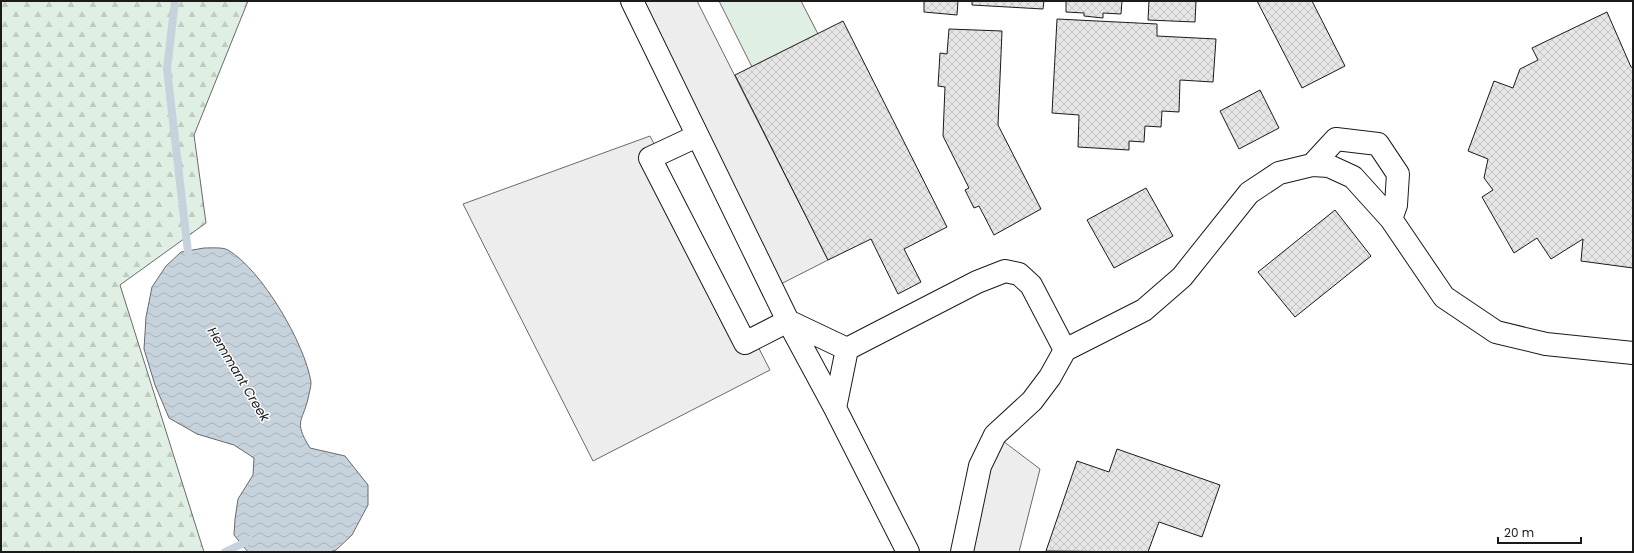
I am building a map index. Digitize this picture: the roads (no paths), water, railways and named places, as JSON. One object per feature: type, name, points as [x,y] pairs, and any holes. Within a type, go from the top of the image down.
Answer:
[{"type":"lane","points":[[632,1],[788,321],[835,408],[908,552]]},
{"type":"lane","points":[[697,136],[650,158],[745,343],[788,321]]},
{"type":"lane","points":[[1312,165],[1336,139],[1378,144],[1398,174],[1396,205],[1391,218]]},
{"type":"lane","points":[[962,552],[980,466],[995,435],[1032,401],[1050,377],[1065,350],[1144,310],[1182,278],[1249,193],[1279,173],[1312,165],[1329,166],[1353,177],[1391,218],[1444,297],[1496,332],[1546,344],[1633,353]]},
{"type":"lane","points":[[848,349],[977,282],[1005,271],[1019,274],[1031,285],[1065,350]]},
{"type":"lane","points":[[788,321],[848,349]]},
{"type":"lane","points":[[835,408],[848,349]]},
{"type":"water","points":[[204,248],[220,248],[228,250],[241,260],[268,291],[280,309],[300,348],[311,382],[307,403],[300,426],[305,439],[310,448],[345,456],[368,485],[368,505],[352,535],[336,550],[330,552],[248,552],[234,535],[235,519],[238,499],[253,475],[254,458],[234,445],[197,434],[169,418],[155,385],[144,349],[146,317],[152,287],[166,266],[181,252]]},
{"type":"waterway","name":"Hemmant Creek","points":[[175,1],[167,69],[189,261]]},
{"type":"waterway","name":"Hemmant Creek","points":[[225,552],[250,540]]}]
